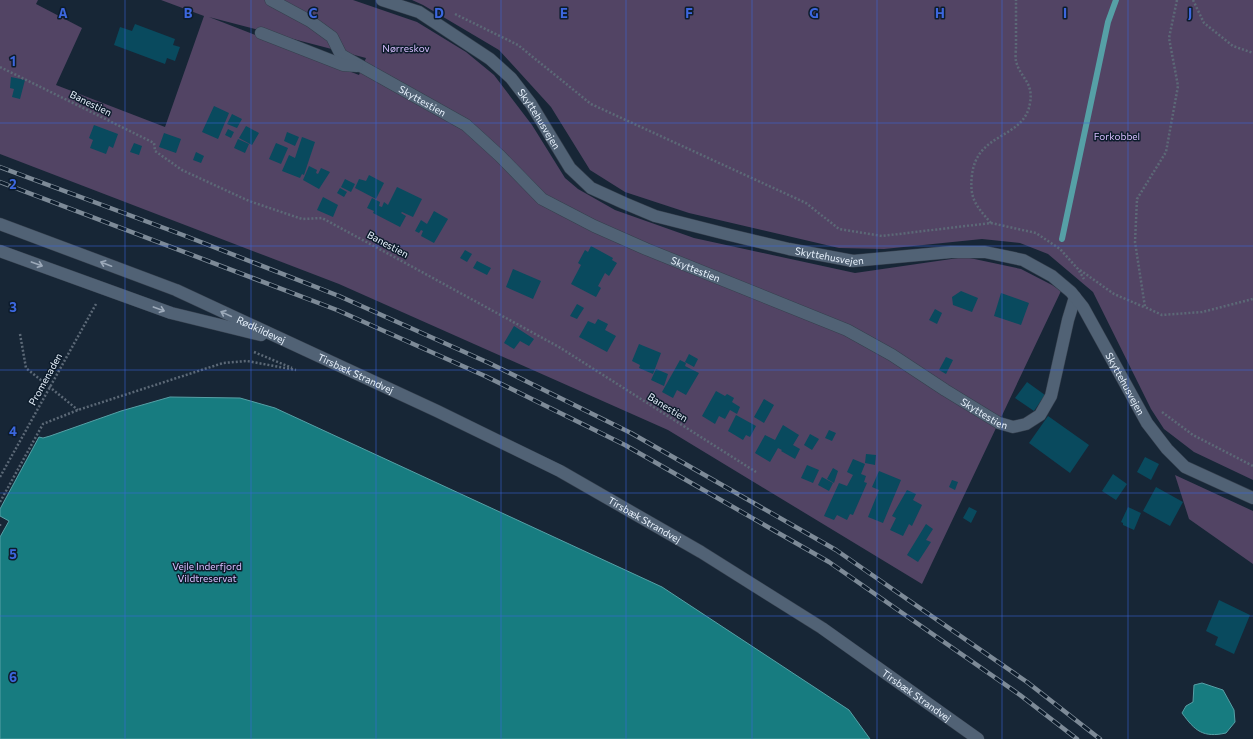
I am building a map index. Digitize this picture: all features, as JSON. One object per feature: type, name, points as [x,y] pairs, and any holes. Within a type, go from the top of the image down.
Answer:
[{"type":"street","name":"Skyttestien","points":[[270,0],[310,20],[332,37],[341,54],[466,126],[500,156],[542,199],[594,226],[646,249],[847,330],[892,355],[999,423],[1013,427],[1026,424],[1040,415],[1051,396],[1068,320],[1075,297]]},
{"type":"street","name":"Skyttehusvejen","points":[[382,0],[418,12],[490,59],[510,78],[531,104],[570,168],[591,188],[655,216],[788,249],[853,261],[951,252],[985,252],[1023,260],[1052,276],[1075,297],[1083,307],[1147,423],[1167,449],[1185,467],[1253,498]]},
{"type":"street","points":[[261,33],[343,65],[360,66]]},
{"type":"street","name":"Rødkildevej","points":[[0,224],[176,290],[287,342]]},
{"type":"street","name":"Rødkildevej","points":[[0,250],[171,313],[287,342]]},
{"type":"street","name":"Tirsbæk Strandvej","points":[[287,342],[437,411],[560,471],[702,552],[822,628],[978,739]]},
{"type":"path","points":[[991,223],[976,206],[970,189],[972,170],[977,155],[988,144],[1016,127],[1026,116],[1030,103],[1031,89],[1016,61],[1016,0]]},
{"type":"path","points":[[1145,307],[1136,242],[1138,198],[1166,152],[1178,86],[1169,38],[1177,0]]},
{"type":"path","points":[[1193,0],[1204,23],[1233,46],[1253,54]]},
{"type":"path","points":[[448,11],[518,45],[592,104],[806,203],[839,229],[882,236],[991,223],[1036,233],[1060,249],[1078,269],[1086,283]]},
{"type":"path","name":"Banestien","points":[[0,67],[154,143],[155,151],[182,170],[249,201],[302,219],[322,218],[559,347],[756,472]]},
{"type":"path","points":[[1078,269],[1114,294],[1162,315],[1202,312],[1253,299]]},
{"type":"path","name":"Promenaden","points":[[0,476],[105,289]]},
{"type":"path","points":[[20,334],[26,368],[78,410]]},
{"type":"path","points":[[0,502],[43,424],[78,410],[224,363],[247,361],[296,370]]},
{"type":"path","points":[[1157,409],[1193,435],[1253,466]]},
{"type":"green space","name":"Nørreskov","points":[[0,0],[38,0],[36,4],[82,28],[56,85],[165,127],[204,16],[161,0],[353,0],[417,22],[466,52],[494,75],[532,125],[565,178],[578,189],[615,210],[694,238],[855,273],[965,257],[1021,269],[1061,291],[922,584],[668,430],[339,284],[0,154]],"holes":[[[209,17],[366,58],[359,75]]]},
{"type":"green space","name":"Forkobbel","points":[[412,0],[1253,0],[1253,480],[1194,452],[1164,429],[1151,409],[1093,292],[1048,254],[1020,243],[982,239],[884,249],[839,248],[689,213],[625,192],[590,170],[551,107],[499,50]]},
{"type":"green space","points":[[1175,475],[1253,511],[1253,564],[1189,519]]},
{"type":"shaded area","name":"Vejle Inderfjord Vildtreservat","points":[[170,397],[240,398],[275,408],[662,587],[849,710],[870,739],[0,739],[0,537],[9,521],[0,516],[0,509],[39,437],[43,438],[50,436],[121,411]]},
{"type":"shaded area","points":[[1202,683],[1223,690],[1234,710],[1235,722],[1226,733],[1211,735],[1200,732],[1182,713],[1186,706],[1193,702],[1194,685]]},
{"type":"building","points":[[135,24],[175,39],[173,45],[180,47],[175,61],[167,58],[165,64],[114,45],[120,27],[132,31]]},
{"type":"building","points":[[11,77],[25,80],[20,99],[12,97],[14,89],[10,88]]},
{"type":"building","points":[[214,106],[229,113],[218,139],[202,132]]},
{"type":"building","points":[[232,114],[242,119],[237,128],[227,124]]},
{"type":"building","points":[[94,125],[118,134],[113,148],[109,146],[106,154],[90,148],[93,140],[89,138]]},
{"type":"building","points":[[246,126],[259,133],[252,145],[239,138]]},
{"type":"building","points":[[228,129],[234,132],[231,138],[225,135]]},
{"type":"building","points":[[287,132],[299,137],[295,146],[284,141]]},
{"type":"building","points":[[164,133],[181,139],[176,153],[159,147]]},
{"type":"building","points":[[302,137],[315,142],[304,175],[302,174],[300,178],[282,171],[289,155],[295,158]]},
{"type":"building","points":[[238,139],[249,144],[245,153],[234,148]]},
{"type":"building","points":[[134,143],[142,146],[139,155],[130,152]]},
{"type":"building","points":[[276,143],[288,148],[281,164],[269,159]]},
{"type":"building","points":[[196,152],[204,156],[201,163],[193,160]]},
{"type":"building","points":[[309,166],[317,170],[316,173],[318,174],[321,168],[330,172],[319,189],[303,180]]},
{"type":"building","points":[[369,175],[384,183],[376,199],[355,188],[359,179],[366,181]]},
{"type":"building","points":[[345,179],[355,184],[351,192],[341,187]]},
{"type":"building","points":[[397,187],[422,199],[413,217],[402,212],[401,213],[406,216],[400,227],[373,213],[374,211],[367,208],[372,198],[380,202],[379,206],[382,207],[384,202],[388,205]]},
{"type":"building","points":[[340,188],[347,192],[344,197],[337,193]]},
{"type":"building","points":[[323,197],[338,205],[333,217],[317,210]]},
{"type":"building","points":[[434,211],[448,219],[434,243],[421,236],[423,231],[421,230],[419,233],[415,231],[421,220],[427,224]]},
{"type":"building","points":[[591,246],[613,258],[612,260],[617,263],[609,276],[605,273],[598,286],[601,288],[596,297],[571,284],[581,265],[578,263],[585,250],[588,252]]},
{"type":"building","points":[[465,250],[472,254],[467,262],[460,258]]},
{"type":"building","points":[[477,261],[491,268],[487,275],[473,268]]},
{"type":"building","points":[[513,269],[541,281],[533,299],[506,287]]},
{"type":"building","points":[[961,291],[978,298],[972,312],[953,305],[952,297]]},
{"type":"building","points":[[1001,293],[1029,303],[1021,325],[994,316]]},
{"type":"building","points":[[577,304],[584,308],[577,319],[570,316]]},
{"type":"building","points":[[935,309],[942,313],[937,324],[929,320]]},
{"type":"building","points":[[598,319],[608,324],[605,330],[616,336],[607,352],[579,337],[588,321],[595,324]]},
{"type":"building","points":[[514,326],[534,339],[529,346],[520,341],[514,349],[504,343]]},
{"type":"building","points":[[639,344],[661,353],[653,374],[639,368],[640,365],[632,361]]},
{"type":"building","points":[[689,354],[698,359],[694,367],[685,362]]},
{"type":"building","points":[[946,357],[953,360],[946,374],[939,370]]},
{"type":"building","points":[[680,360],[686,363],[685,366],[699,373],[686,395],[677,390],[673,398],[662,392]]},
{"type":"building","points":[[656,369],[668,374],[664,386],[651,380]]},
{"type":"building","points":[[1027,382],[1045,395],[1034,411],[1015,398]]},
{"type":"building","points":[[716,391],[725,396],[727,394],[734,398],[732,402],[740,407],[737,414],[730,410],[725,419],[719,416],[715,424],[702,416]]},
{"type":"building","points":[[764,399],[774,405],[764,423],[754,417]]},
{"type":"building","points":[[736,415],[756,426],[750,437],[746,435],[743,440],[728,431]]},
{"type":"building","points":[[1048,416],[1089,445],[1070,473],[1029,443]]},
{"type":"building","points":[[783,425],[799,435],[793,445],[800,449],[795,459],[778,448],[770,462],[755,453],[765,435],[775,440]]},
{"type":"building","points":[[829,430],[836,433],[832,441],[825,438]]},
{"type":"building","points":[[810,434],[819,439],[812,450],[804,445]]},
{"type":"building","points":[[866,454],[876,455],[875,465],[865,463]]},
{"type":"building","points":[[1145,457],[1159,464],[1151,480],[1137,472]]},
{"type":"building","points":[[853,459],[865,464],[861,474],[866,476],[864,482],[867,483],[853,515],[850,514],[847,520],[837,515],[834,520],[824,516],[839,483],[847,486],[853,475],[847,472]]},
{"type":"building","points":[[807,465],[819,470],[813,483],[801,478]]},
{"type":"building","points":[[833,468],[838,471],[834,483],[827,479]]},
{"type":"building","points":[[879,471],[901,480],[883,523],[868,517],[879,490],[872,487]]},
{"type":"building","points":[[1113,474],[1127,484],[1116,500],[1102,491]]},
{"type":"building","points":[[822,477],[833,483],[829,491],[818,485]]},
{"type":"building","points":[[952,480],[958,482],[955,490],[949,487]]},
{"type":"building","points":[[1156,487],[1183,502],[1170,526],[1143,511]]},
{"type":"building","points":[[907,490],[916,494],[913,500],[922,505],[912,526],[909,524],[903,536],[890,530],[896,518],[892,516]]},
{"type":"building","points":[[969,507],[977,511],[971,523],[963,518]]},
{"type":"building","points":[[1128,507],[1141,513],[1134,530],[1123,525],[1121,522]]},
{"type":"building","points":[[926,524],[933,529],[926,540],[931,542],[918,562],[907,555]]},
{"type":"building","points":[[1219,600],[1250,615],[1234,654],[1215,645],[1218,637],[1206,631]]},
{"type":"waterway","points":[[1062,239],[1108,22],[1116,0]]},
{"type":"railway","points":[[0,167],[183,235],[339,296],[489,363],[631,433],[836,550],[1027,682],[1100,739]]},
{"type":"railway","points":[[0,182],[337,310],[485,376],[625,445],[829,562],[1020,695],[1077,739]]}]
